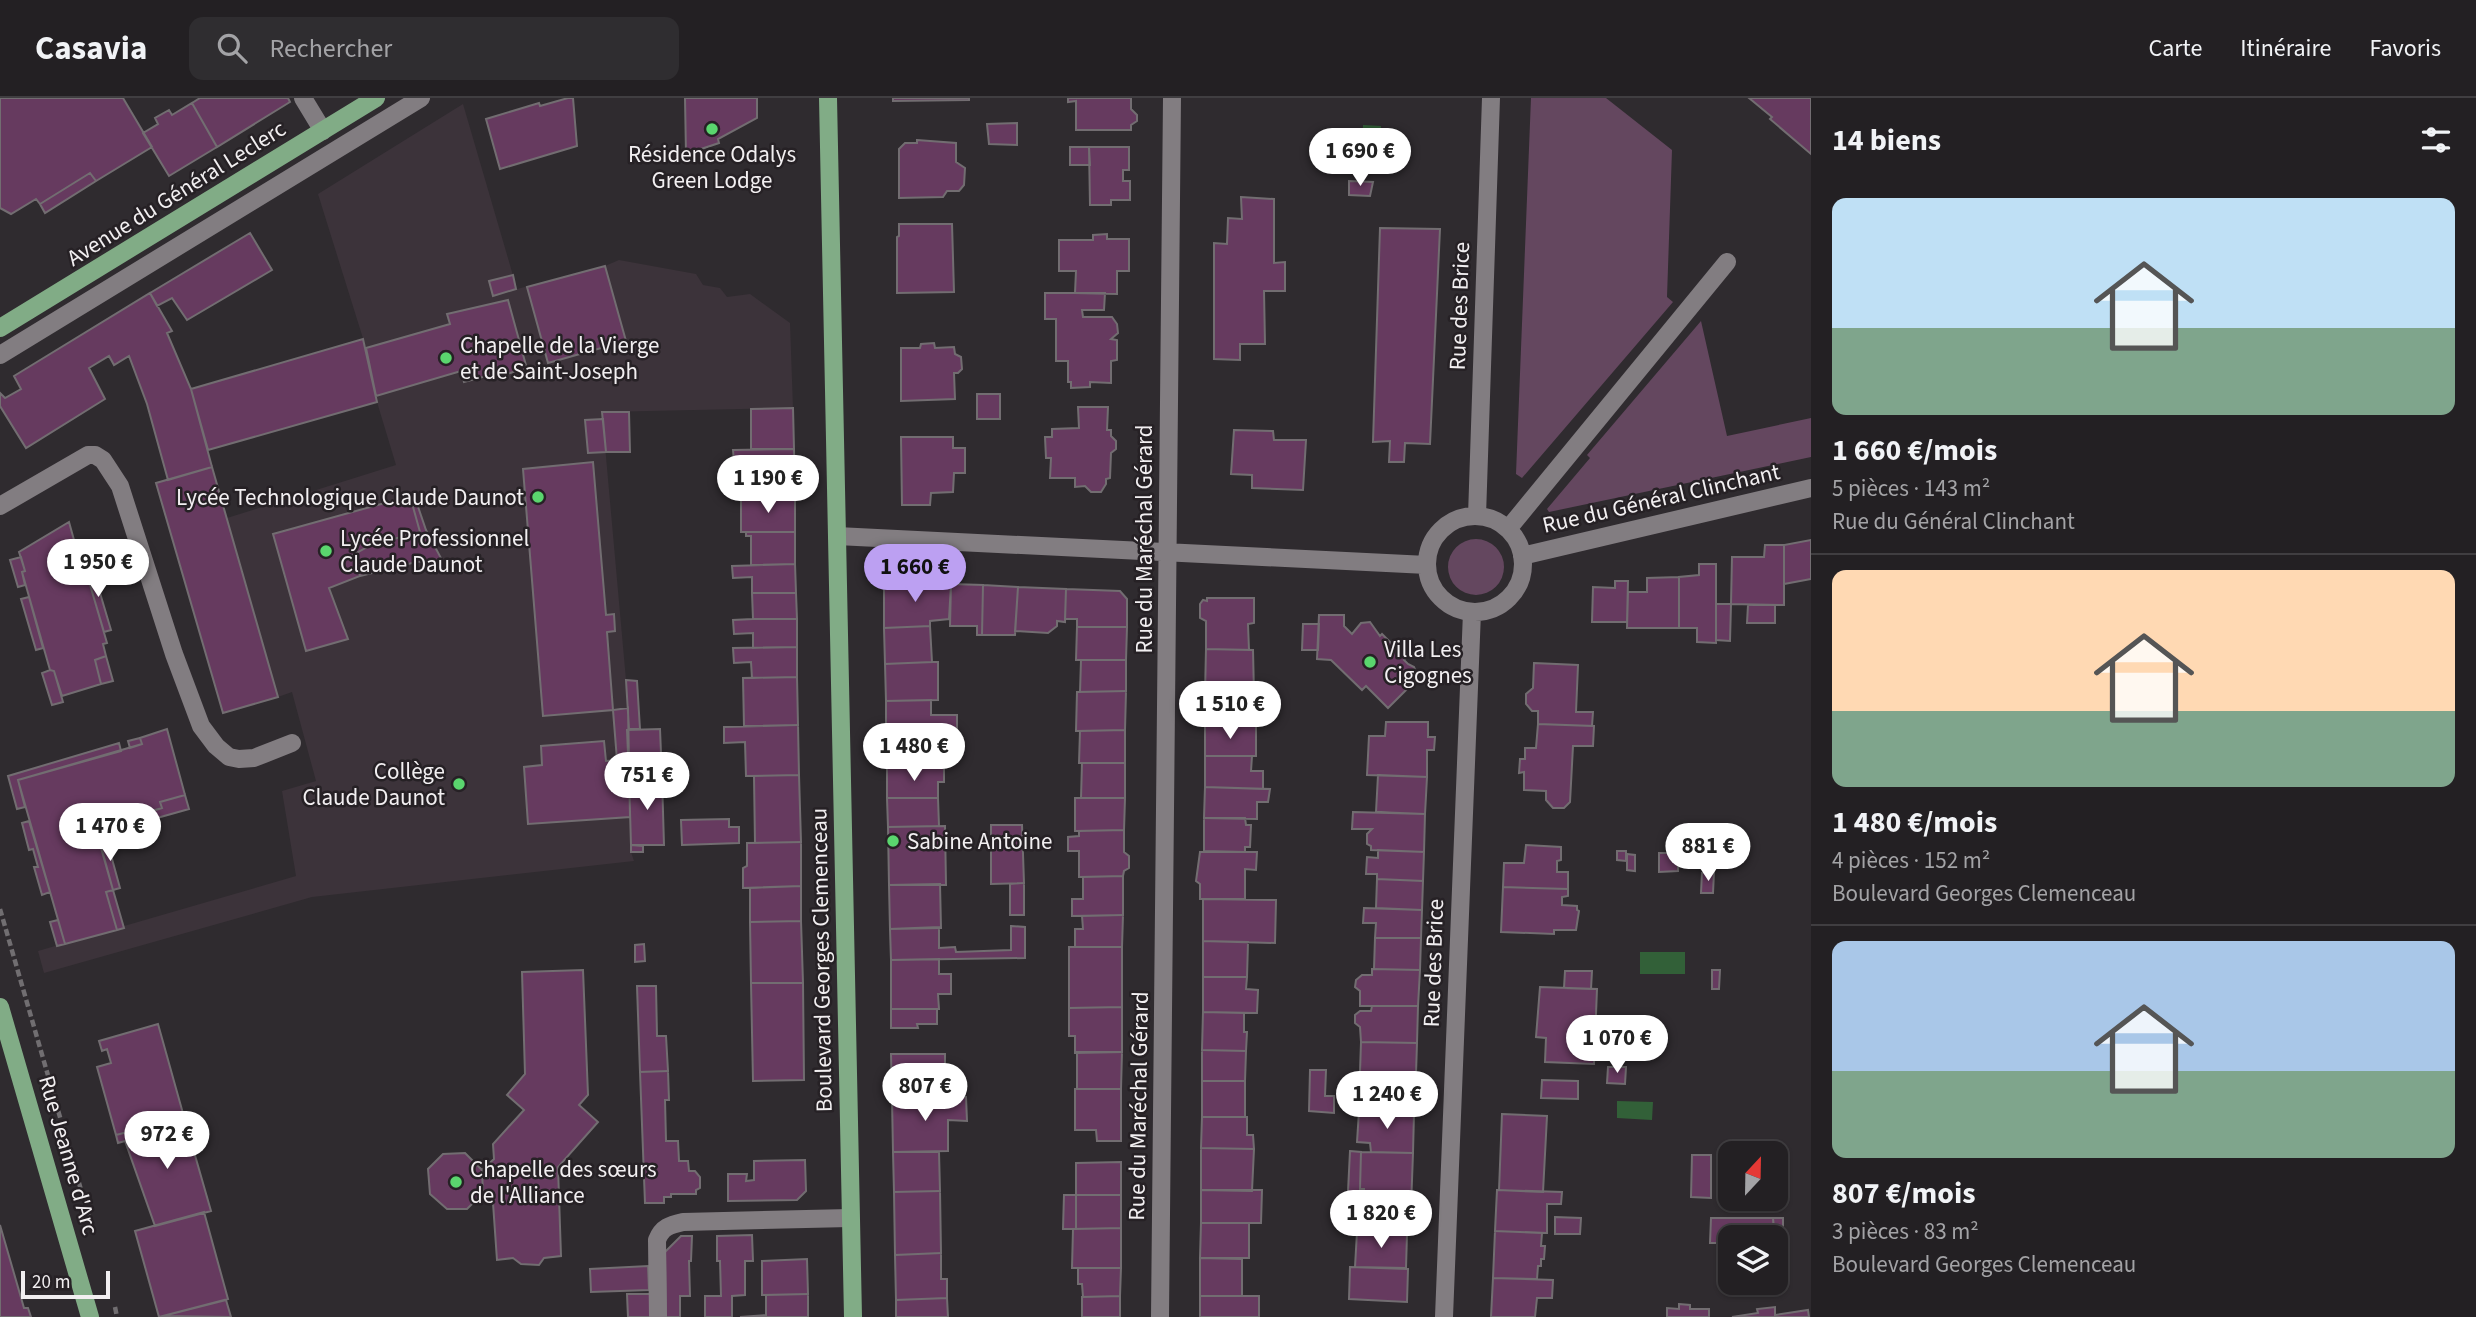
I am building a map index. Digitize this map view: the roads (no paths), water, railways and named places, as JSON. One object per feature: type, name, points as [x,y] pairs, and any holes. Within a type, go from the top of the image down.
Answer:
[{"type":"main road","name":"Avenue du Général Leclerc","points":[[0,328],[376,98]]},
{"type":"main road","name":"Boulevard Georges Clemenceau","points":[[828,98],[853,1317]]},
{"type":"main road","name":"Rue Jeanne d'Arc","points":[[0,1007],[90,1317]]},
{"type":"street","points":[[303,98],[323,131]]},
{"type":"street","points":[[0,355],[421,98]]},
{"type":"street","name":"Rue du Maréchal Gérard","points":[[1160,1317],[1171,98]]},
{"type":"street","name":"Rue des Brice","points":[[1477,516],[1491,98]]},
{"type":"street","points":[[1508,529],[1727,262]]},
{"type":"street","points":[[0,506],[88,455],[95,455],[103,460],[120,486],[174,654],[201,726],[216,746],[229,757],[254,758],[292,743]]},
{"type":"street","name":"Rue du Général Clinchant","points":[[1522,556],[1811,488]]},
{"type":"street","points":[[1477,516],[1499,522],[1508,529],[1518,541],[1522,556],[1522,577],[1511,596],[1493,609],[1472,612],[1455,607],[1440,597],[1430,582],[1427,565],[1433,540],[1441,530],[1464,517],[1477,516]]},
{"type":"street","points":[[837,536],[1427,565]]},
{"type":"street","name":"Rue des Brice","points":[[1444,1317],[1472,612]]},
{"type":"street","points":[[658,1317],[657,1240],[660,1232],[669,1225],[683,1222],[850,1218]]},
{"type":"place","name":"Résidence Odalys Green Lodge","points":[[712,129]]},
{"type":"place","name":"Chapelle de la Vierge et de Saint-Joseph","points":[[446,358]]},
{"type":"place","name":"Lycée Technologique Claude Daunot","points":[[538,497]]},
{"type":"place","name":"Lycée Professionnel Claude Daunot","points":[[326,551]]},
{"type":"place","name":"Villa Les Cigognes","points":[[1370,662]]},
{"type":"place","name":"Collège Claude Daunot","points":[[459,784]]},
{"type":"place","name":"Sabine Antoine","points":[[893,841]]},
{"type":"place","name":"Chapelle des sœurs de l'Alliance","points":[[456,1182]]}]
